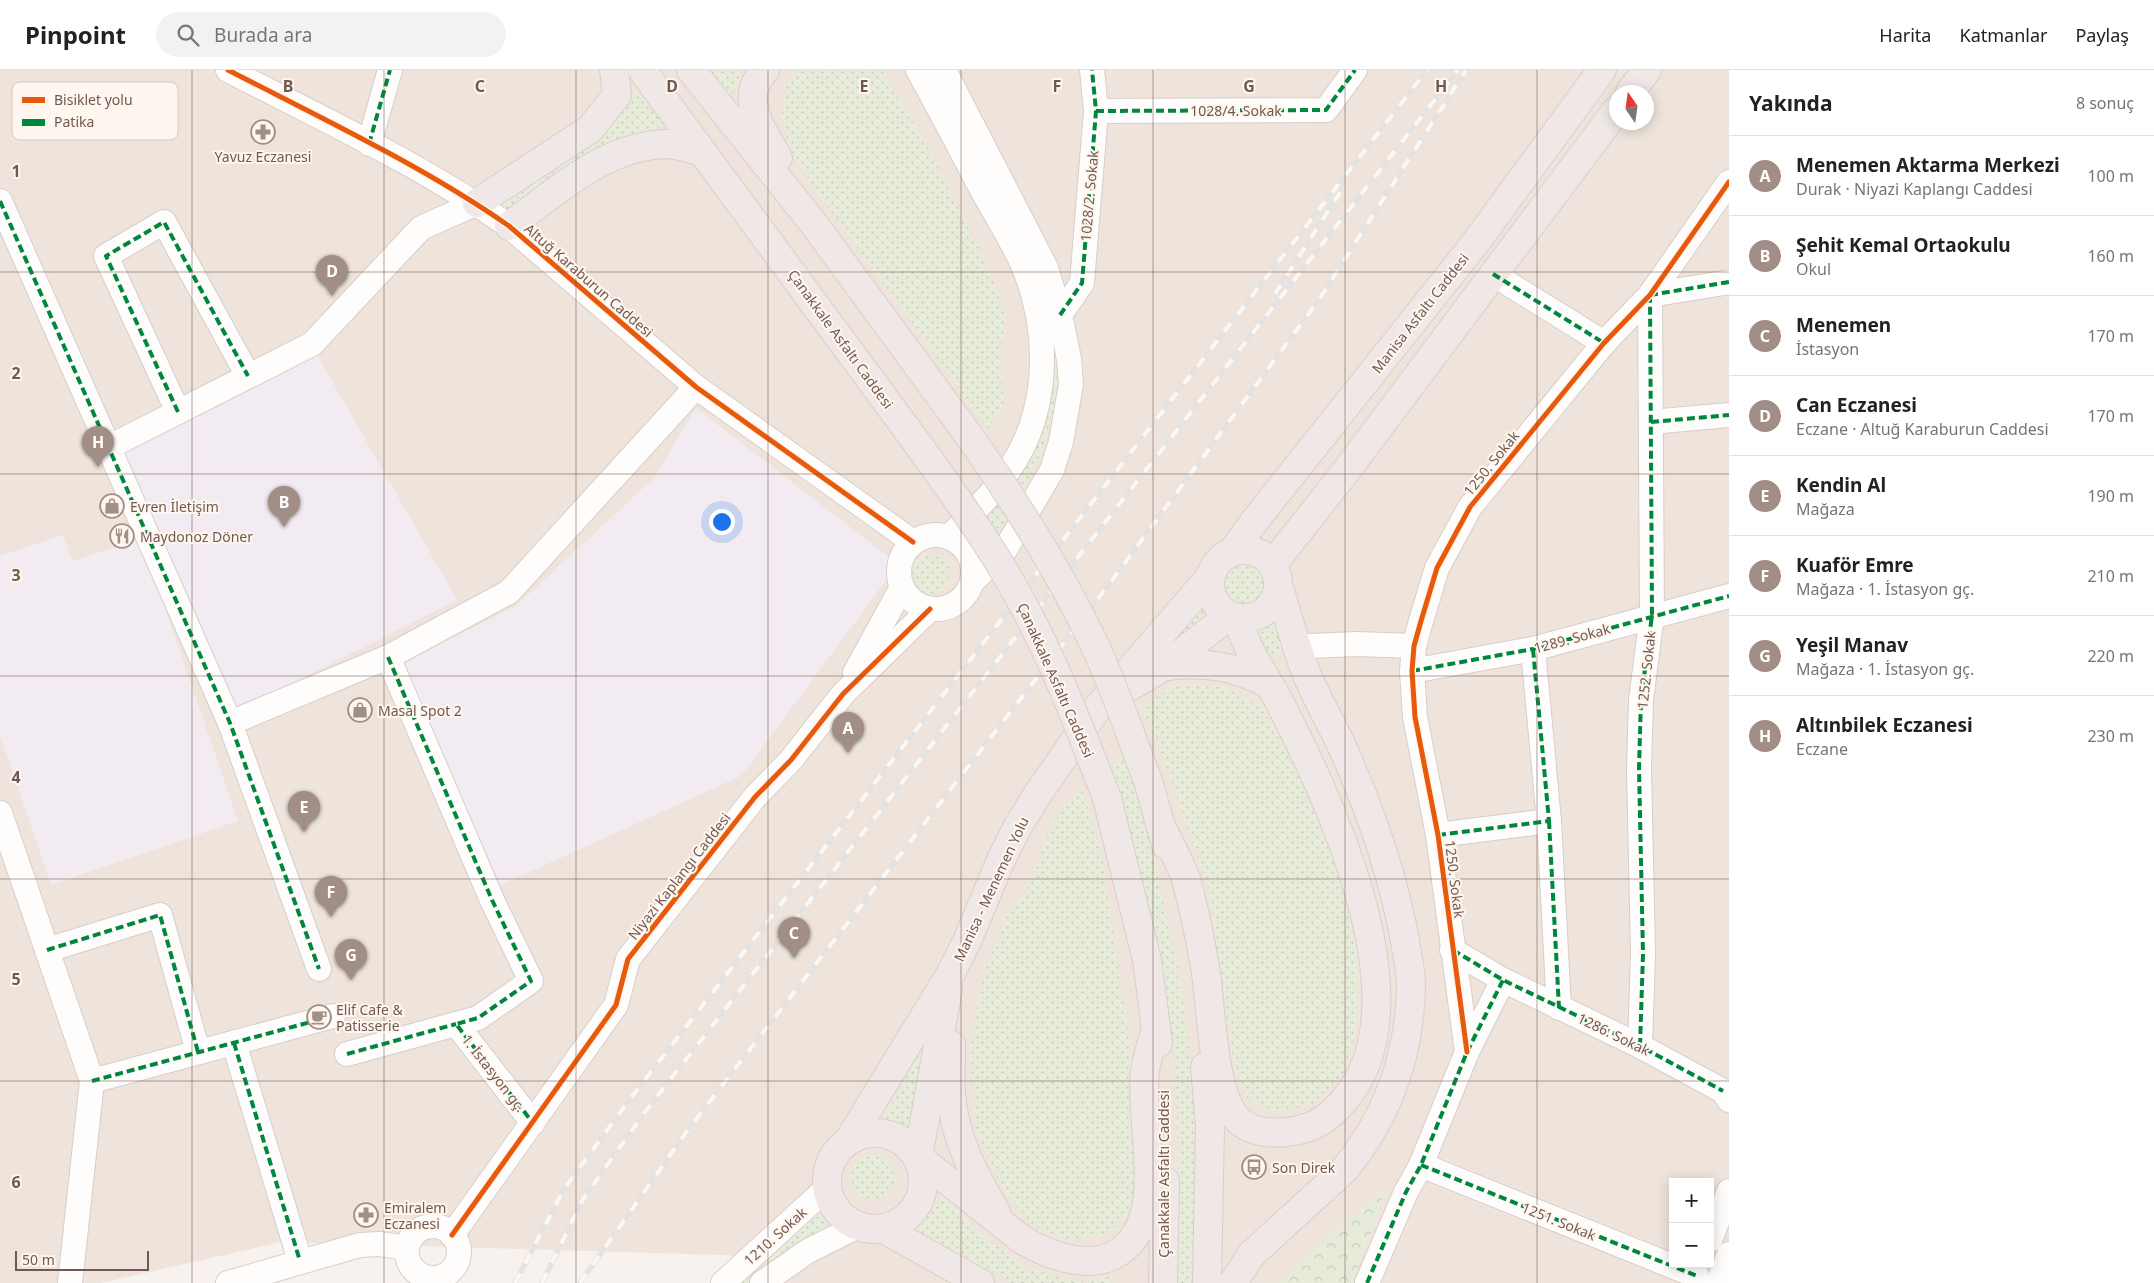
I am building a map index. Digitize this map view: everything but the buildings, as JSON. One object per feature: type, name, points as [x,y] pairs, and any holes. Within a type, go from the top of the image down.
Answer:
[{"type":"highway","points":[[478,203],[590,129],[617,95],[614,70]]},
{"type":"highway","name":"Çanakkale Asfaltı Caddesi","points":[[642,70],[931,462],[988,544],[1022,602],[1070,704],[1107,798],[1147,960],[1164,1101],[1163,1283]]},
{"type":"highway","points":[[691,70],[813,224],[959,422],[1016,503],[1075,607],[1105,670],[1148,781],[1183,909],[1193,964],[1203,1039],[1210,1126],[1207,1283]]},
{"type":"highway","points":[[765,70],[756,83],[753,92],[753,110],[813,224]]},
{"type":"highway","name":"Manisa Asfaltı Caddesi","points":[[1232,552],[1252,523],[1476,242],[1602,70]]},
{"type":"highway","points":[[1635,85],[1647,70]]},
{"type":"highway","points":[[1275,575],[1342,475],[1609,120]]},
{"type":"highway","points":[[509,226],[577,176],[611,157],[644,146],[670,144],[702,152]]},
{"type":"highway","points":[[1232,552],[1243,550],[1255,552],[1264,557],[1275,575],[1307,674],[1340,741],[1359,787],[1395,896],[1406,945],[1411,984],[1408,1033],[1395,1084],[1376,1122],[1344,1170],[1251,1255],[1233,1283]]},
{"type":"highway","name":"Manisa - Menemen Yolu","points":[[850,1140],[951,974],[1017,828],[1054,769],[1098,706],[1210,577],[1222,558],[1232,552]]},
{"type":"highway","name":"Manisa - Menemen Yolu","points":[[1098,706],[1165,666],[1234,617],[1252,617],[1262,612],[1270,605],[1275,596],[1275,575]]},
{"type":"highway","points":[[1162,828],[1185,878],[1205,967],[1220,1074],[1227,1101],[1235,1117],[1249,1126],[1277,1134],[1295,1132],[1313,1126],[1342,1103],[1362,1075],[1368,1058],[1373,1039],[1375,1011],[1372,952],[1353,871],[1329,805],[1298,738],[1243,639],[1234,617],[1220,609],[1214,600],[1210,589],[1210,577]]},
{"type":"highway","points":[[1165,666],[1206,664],[1223,666],[1253,676],[1269,684]]},
{"type":"highway","points":[[951,974],[950,1092],[957,1131],[967,1157],[1003,1224]]},
{"type":"highway","name":"Manisa - Menemen Yolu","points":[[918,1157],[951,974]]},
{"type":"highway","points":[[918,1157],[1021,1239],[1037,1249],[1057,1256],[1074,1258],[1104,1259],[1119,1252],[1139,1232],[1145,1216],[1148,1182],[1145,1072],[1156,1027]]},
{"type":"highway","name":"Manisa - Menemen Yolu","points":[[827,1188],[827,1174],[831,1161],[839,1149],[861,1134],[874,1132],[887,1134],[899,1138],[910,1146],[918,1157],[924,1182],[918,1202],[907,1218],[895,1225],[870,1227]]},
{"type":"highway","points":[[827,1188],[833,1204],[843,1217],[870,1227],[980,1283]]},
{"type":"street","name":"Altuğ Karaburun Caddesi","points":[[228,70],[478,203],[509,226],[696,387],[913,542]]},
{"type":"street","points":[[369,144],[390,70]]},
{"type":"street","points":[[918,70],[1025,270],[1038,317],[1042,343],[1038,402],[1022,447],[978,508],[949,537]]},
{"type":"street","points":[[944,70],[1046,268],[1060,315],[1069,359],[1071,384],[1061,442],[1052,470],[1005,550],[973,581],[967,593],[957,603],[944,609],[930,609],[913,602],[902,588],[898,568],[904,554],[913,542],[930,535],[949,537],[958,542],[972,559],[973,581]]},
{"type":"street","name":"1028/2. Sokak","points":[[1060,315],[1082,283],[1096,111],[1092,70]]},
{"type":"street","name":"1028/4. Sokak","points":[[1096,111],[1326,110],[1355,70]]},
{"type":"street","name":"1250. Sokak","points":[[1467,1052],[1438,835],[1415,716],[1412,671],[1414,646],[1437,568],[1470,507],[1604,343],[1650,295],[1729,182]]},
{"type":"street","points":[[0,201],[230,723],[319,969]]},
{"type":"street","points":[[109,448],[312,344],[421,228],[478,203]]},
{"type":"street","points":[[178,412],[106,256],[164,222],[248,376]]},
{"type":"street","points":[[1493,274],[1604,343]]},
{"type":"street","points":[[1650,295],[1729,282]]},
{"type":"street","name":"1252. Sokak","points":[[1640,1046],[1643,954],[1639,768],[1641,700],[1652,615],[1650,295]]},
{"type":"street","points":[[230,723],[388,657],[509,592],[696,387]]},
{"type":"street","points":[[1651,422],[1729,415]]},
{"type":"street","name":"Niyazi Kaplangı Caddesi","points":[[843,694],[902,588]]},
{"type":"street","name":"1289. Sokak","points":[[1412,671],[1533,649],[1652,615],[1729,596]]},
{"type":"street","name":"Niyazi Kaplangı Caddesi","points":[[452,1235],[616,1005],[628,959],[755,797],[790,760],[843,694],[930,609]]},
{"type":"street","points":[[1297,645],[1357,644],[1414,646]]},
{"type":"street","points":[[1533,649],[1549,820],[1559,1008]]},
{"type":"street","name":"1. İstasyon gç.","points":[[346,1054],[478,1018],[531,981],[492,900],[388,657]]},
{"type":"street","points":[[0,813],[92,1081],[70,1283]]},
{"type":"street","points":[[1438,835],[1549,820]]},
{"type":"street","points":[[47,950],[160,915],[198,1052]]},
{"type":"street","name":"1286. Sokak","points":[[1452,950],[1503,980],[1640,1046],[1727,1094]]},
{"type":"street","points":[[1367,1283],[1406,1192],[1421,1165],[1467,1052],[1503,980]]},
{"type":"street","points":[[92,1081],[333,1016]]},
{"type":"street","name":"1. İstasyon gç.","points":[[456,1024],[532,1123]]},
{"type":"street","points":[[234,1043],[300,1261]]},
{"type":"street","name":"1251. Sokak","points":[[1421,1165],[1702,1276]]},
{"type":"street","name":"1210. Sokak","points":[[723,1283],[827,1188]]},
{"type":"street","points":[[1714,1230],[1729,1191]]},
{"type":"street","points":[[440,1227],[452,1235],[458,1244],[459,1253],[441,1279],[415,1271],[410,1264],[407,1248],[415,1233],[423,1228],[440,1227]]},
{"type":"street","name":"1210. Sokak","points":[[762,1283],[808,1251],[870,1227]]},
{"type":"street","points":[[228,1283],[360,1245],[379,1244],[407,1248]]},
{"type":"street","points":[[1702,1276],[1729,1254]]},
{"type":"shaded area","points":[[0,70],[1729,70],[1729,1283],[773,1283],[791,1257],[281,1242],[101,1283],[0,1283]]},
{"type":"shaded area","points":[[317,355],[457,600],[233,711],[121,454]]},
{"type":"shaded area","points":[[696,408],[898,564],[741,776],[501,885],[400,664],[516,606],[655,477]]},
{"type":"shaded area","points":[[63,535],[72,561],[141,538],[238,821],[51,885],[0,735],[0,556]]},
{"type":"green space","points":[[710,70],[743,70],[731,97]]},
{"type":"green space","points":[[800,70],[882,70],[928,148],[973,235],[1005,309],[1001,360],[1004,407],[987,429],[818,194],[789,148],[782,115],[786,84]]},
{"type":"green space","points":[[928,70],[936,70],[1047,285],[1060,373],[1054,411],[1038,461],[1010,513],[987,549],[965,534],[997,501],[1051,345]]},
{"type":"green space","points":[[637,88],[664,125],[615,141],[506,210],[499,205],[556,169],[608,131]]},
{"type":"green space","points":[[934,554],[941,557],[947,563],[950,574],[949,582],[941,591],[934,594],[926,594],[919,591],[911,582],[910,570],[913,563],[922,555]]},
{"type":"green space","points":[[1247,562],[1255,565],[1261,571],[1264,583],[1261,595],[1255,601],[1239,604],[1231,601],[1225,595],[1222,579],[1225,571],[1231,565]]},
{"type":"green space","points":[[1198,606],[1204,607],[1207,612],[1209,618],[1207,626],[1162,648]]},
{"type":"green space","points":[[1275,621],[1287,650],[1267,658],[1252,633]]},
{"type":"green space","points":[[1175,684],[1224,687],[1263,708],[1298,773],[1337,870],[1357,950],[1357,1026],[1345,1073],[1313,1104],[1277,1113],[1244,1096],[1234,1063],[1219,967],[1211,898],[1170,776],[1142,707]]},
{"type":"green space","points":[[1125,754],[1147,825],[1180,977],[1194,1088],[1192,1283],[1175,1283],[1178,1141],[1173,1051],[1168,1010],[1153,928],[1144,887],[1111,766]]},
{"type":"green space","points":[[1081,787],[1101,850],[1131,1052],[1134,1207],[1113,1232],[1069,1240],[1031,1225],[996,1178],[976,1129],[970,1054],[983,975],[1010,909],[1027,889],[1053,823]]},
{"type":"green space","points":[[933,1028],[915,1138],[885,1117]]},
{"type":"green space","points":[[869,1155],[877,1155],[889,1161],[895,1177],[889,1193],[877,1199],[869,1199],[857,1193],[851,1181],[851,1173],[857,1161]]},
{"type":"green space","points":[[1387,1185],[1353,1283],[1277,1283],[1291,1271]]},
{"type":"green space","points":[[942,1196],[990,1241],[1027,1268],[1084,1283],[1011,1283],[962,1255],[915,1234]]},
{"type":"green space","points":[[822,1210],[832,1222],[765,1266],[748,1283],[738,1283]]},
{"type":"green space","points":[[1117,1272],[1111,1283],[1086,1283]]},
{"type":"railway","points":[[515,1283],[564,1189],[630,1099],[1427,70]]},
{"type":"railway","points":[[542,1283],[583,1199],[645,1112],[1458,70]]},
{"type":"railway","points":[[580,1283],[687,1131],[1113,579],[1318,301],[1466,70]]},
{"type":"railway","points":[[1275,294],[1341,191]]},
{"type":"marked path","points":[[369,144],[390,70]]},
{"type":"marked path","points":[[1060,315],[1082,283],[1096,111],[1092,70]]},
{"type":"marked path","points":[[1096,111],[1326,110],[1355,70]]},
{"type":"marked path","points":[[0,201],[230,723],[319,969]]},
{"type":"marked path","points":[[178,412],[106,256],[164,222],[248,376]]},
{"type":"marked path","points":[[1493,274],[1604,343]]},
{"type":"marked path","points":[[1650,295],[1729,282]]},
{"type":"marked path","points":[[1640,1046],[1643,954],[1639,768],[1641,700],[1652,615],[1650,295]]},
{"type":"marked path","points":[[1651,422],[1729,415]]},
{"type":"marked path","points":[[1412,671],[1533,649],[1729,596]]},
{"type":"marked path","points":[[1438,835],[1549,821],[1533,649]]},
{"type":"marked path","points":[[388,657],[492,900],[531,981],[478,1018],[456,1024],[533,1123]]},
{"type":"marked path","points":[[1549,821],[1559,1008]]},
{"type":"marked path","points":[[47,950],[160,915],[198,1052]]},
{"type":"marked path","points":[[1453,950],[1503,980],[1640,1046],[1723,1091]]},
{"type":"marked path","points":[[1367,1283],[1406,1192],[1421,1165],[1467,1052],[1503,980]]},
{"type":"marked path","points":[[92,1081],[333,1016]]},
{"type":"marked path","points":[[347,1054],[456,1024]]},
{"type":"marked path","points":[[234,1043],[300,1261]]},
{"type":"marked path","points":[[1421,1165],[1697,1276]]},
{"type":"cycle path","points":[[228,70],[407,163],[509,226],[696,387],[913,542]]},
{"type":"cycle path","points":[[1467,1052],[1438,835],[1415,717],[1412,671],[1414,646],[1421,621],[1437,568],[1470,507],[1604,343],[1650,295],[1729,182]]},
{"type":"cycle path","points":[[452,1235],[616,1005],[628,959],[755,797],[791,760],[843,694],[930,609]]},
{"type":"place","name":"Yavuz Eczanesi","points":[[263,132]]},
{"type":"place","name":"Can Eczanesi","points":[[332,296]]},
{"type":"place","name":"Altınbilek Eczanesi","points":[[98,467]]},
{"type":"place","name":"Evren İletişim","points":[[112,506]]},
{"type":"place","name":"Şehit Kemal Ortaokulu","points":[[284,527]]},
{"type":"place","name":"Maydonoz Döner","points":[[122,536]]},
{"type":"place","name":"Masal Spot 2","points":[[360,710]]},
{"type":"place","name":"Menemen Aktarma Merkezi","points":[[848,753]]},
{"type":"place","name":"Kendin Al","points":[[304,832]]},
{"type":"place","name":"Kuaför Emre","points":[[331,917]]},
{"type":"place","name":"Menemen","points":[[794,958]]},
{"type":"place","name":"Yeşil Manav","points":[[351,980]]},
{"type":"place","name":"Elif Cafe & Patisserie","points":[[319,1017]]},
{"type":"place","name":"Son Direk","points":[[1254,1167]]},
{"type":"place","name":"Emiralem Eczanesi","points":[[366,1215]]}]
